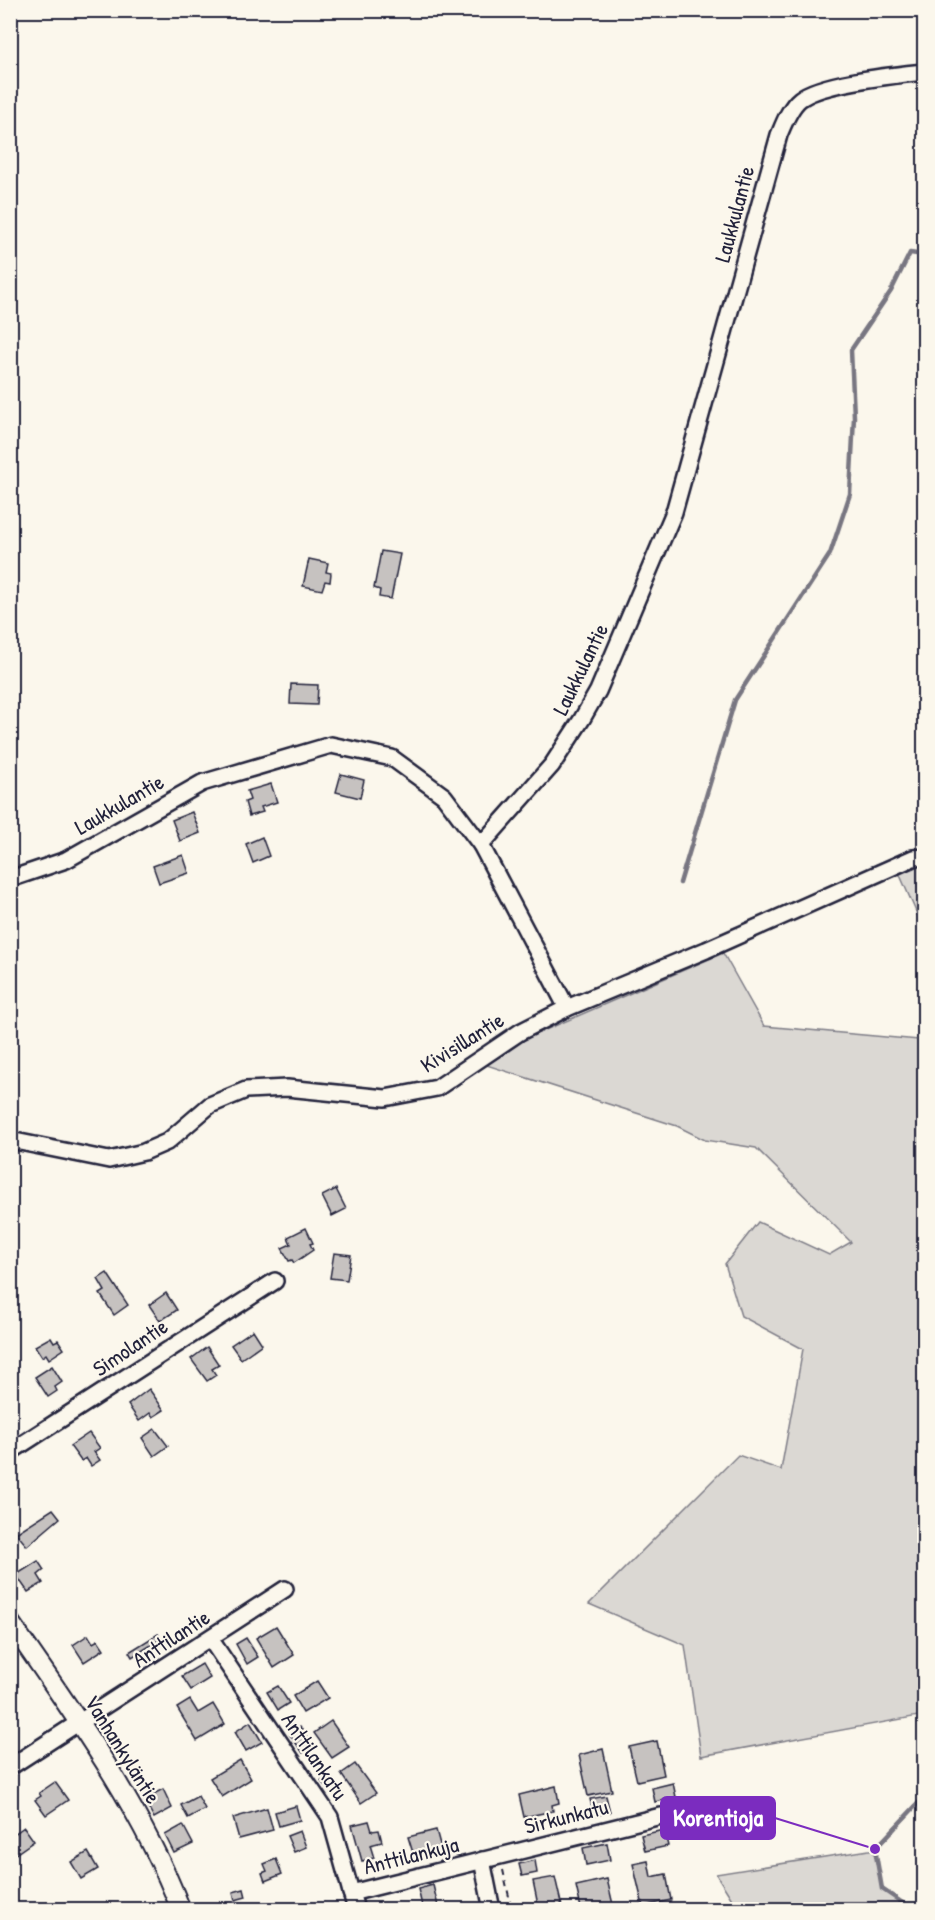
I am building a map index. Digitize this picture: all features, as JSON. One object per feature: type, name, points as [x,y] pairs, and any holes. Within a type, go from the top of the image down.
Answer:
[{"type":"street","name":"Laukkulantie","points":[[10,879],[66,860],[202,783],[331,745],[392,758],[444,796],[481,845],[552,765],[582,720],[598,691],[674,512],[776,144],[787,117],[799,99],[811,92],[880,77],[924,72]]},
{"type":"street","points":[[481,845],[567,1008]]},
{"type":"street","name":"Kivisillantie","points":[[10,1140],[109,1160],[144,1152],[167,1142],[210,1105],[246,1090],[287,1089],[384,1098],[437,1088],[520,1032],[567,1008],[706,950],[913,858],[924,857]]},
{"type":"street","name":"Simolantie","points":[[10,1452],[275,1281]]},
{"type":"street","name":"Anttilantie","points":[[10,1767],[211,1640],[285,1589]]},
{"type":"street","name":"Vanhankyläntie","points":[[10,1622],[80,1722],[147,1836],[182,1910]]},
{"type":"street","name":"Anttilankatu","points":[[211,1640],[330,1817],[356,1910]]},
{"type":"street","name":"Sirkunkatu","points":[[482,1860],[661,1816]]},
{"type":"street","points":[[482,1860],[492,1910]]},
{"type":"street","name":"Anttilankuja","points":[[351,1893],[482,1860]]},
{"type":"path","points":[[500,1855],[512,1910]]},
{"type":"shaded area","points":[[924,859],[924,930],[896,866]]},
{"type":"shaded area","points":[[723,953],[764,1026],[919,1040],[924,1037],[924,1715],[701,1756],[685,1645],[589,1604],[738,1455],[781,1470],[803,1349],[741,1316],[725,1264],[758,1222],[829,1255],[851,1242],[756,1148],[705,1140],[677,1126],[474,1061]]},
{"type":"shaded area","points":[[875,1849],[882,1889],[913,1909],[738,1909],[716,1874]]},
{"type":"building","points":[[381,551],[400,554],[391,599],[379,597],[380,590],[374,588]]},
{"type":"building","points":[[309,559],[328,563],[326,572],[331,573],[330,582],[325,581],[322,590],[303,586]]},
{"type":"building","points":[[291,684],[318,685],[317,705],[290,704]]},
{"type":"building","points":[[341,774],[364,780],[360,798],[336,792]]},
{"type":"building","points":[[271,784],[277,802],[261,807],[263,812],[249,816],[245,802],[250,800],[247,791]]},
{"type":"building","points":[[192,812],[200,833],[180,841],[172,820]]},
{"type":"building","points":[[262,837],[269,856],[253,863],[246,844]]},
{"type":"building","points":[[183,855],[189,873],[159,883],[153,866]]},
{"type":"building","points":[[336,1189],[346,1209],[332,1216],[322,1196]]},
{"type":"building","points":[[306,1228],[313,1243],[310,1244],[313,1250],[294,1263],[292,1260],[289,1261],[282,1248],[291,1244],[288,1237]]},
{"type":"building","points":[[334,1253],[351,1255],[347,1280],[330,1278]]},
{"type":"building","points":[[107,1273],[128,1305],[114,1315],[100,1294],[105,1291],[98,1279]]},
{"type":"building","points":[[166,1293],[177,1310],[160,1321],[149,1305]]},
{"type":"building","points":[[253,1330],[262,1344],[241,1359],[231,1345]]},
{"type":"building","points":[[51,1337],[54,1342],[58,1340],[64,1349],[49,1359],[46,1354],[42,1357],[35,1346]]},
{"type":"building","points":[[207,1347],[219,1365],[212,1369],[216,1375],[207,1381],[191,1359]]},
{"type":"building","points":[[52,1366],[62,1382],[55,1387],[57,1391],[48,1397],[35,1377]]},
{"type":"building","points":[[149,1389],[164,1410],[153,1417],[150,1413],[139,1421],[128,1405]]},
{"type":"building","points":[[155,1429],[168,1446],[154,1456],[142,1438]]},
{"type":"building","points":[[89,1433],[100,1448],[94,1452],[100,1460],[91,1466],[86,1458],[81,1461],[70,1446]]},
{"type":"building","points":[[53,1509],[60,1518],[27,1546],[16,1533]]},
{"type":"building","points":[[38,1561],[44,1570],[38,1575],[43,1583],[28,1592],[16,1575]]},
{"type":"building","points":[[276,1626],[294,1655],[274,1668],[256,1638]]},
{"type":"building","points":[[158,1634],[161,1639],[132,1657],[129,1652]]},
{"type":"building","points":[[88,1635],[93,1643],[98,1640],[104,1649],[84,1662],[73,1645]]},
{"type":"building","points":[[246,1638],[258,1657],[247,1664],[236,1644]]},
{"type":"building","points":[[202,1664],[210,1678],[191,1690],[182,1676]]},
{"type":"building","points":[[317,1681],[328,1698],[303,1713],[293,1696]]},
{"type":"building","points":[[278,1686],[289,1703],[278,1710],[267,1692]]},
{"type":"building","points":[[190,1700],[198,1713],[213,1704],[225,1724],[197,1741],[177,1708]]},
{"type":"building","points":[[331,1721],[349,1747],[332,1758],[314,1733]]},
{"type":"building","points":[[250,1722],[262,1742],[246,1751],[235,1732]]},
{"type":"building","points":[[300,1727],[313,1746],[303,1753],[290,1735]]},
{"type":"building","points":[[657,1741],[664,1775],[637,1781],[629,1747]]},
{"type":"building","points":[[603,1749],[612,1791],[588,1796],[579,1755]]},
{"type":"building","points":[[240,1760],[251,1779],[222,1797],[210,1778]]},
{"type":"building","points":[[355,1764],[376,1793],[361,1803],[341,1774]]},
{"type":"building","points":[[329,1775],[337,1786],[329,1791],[321,1781]]},
{"type":"building","points":[[55,1782],[68,1800],[46,1815],[35,1800],[41,1796],[39,1793]]},
{"type":"building","points":[[673,1783],[676,1797],[655,1802],[652,1788]]},
{"type":"building","points":[[556,1786],[559,1803],[552,1805],[553,1811],[524,1817],[519,1795]]},
{"type":"building","points":[[163,1789],[172,1808],[154,1818],[144,1799]]},
{"type":"building","points":[[198,1796],[205,1809],[188,1818],[181,1805]]},
{"type":"building","points":[[606,1796],[610,1812],[594,1816],[590,1799]]},
{"type":"building","points":[[296,1806],[300,1820],[279,1826],[275,1812]]},
{"type":"building","points":[[267,1808],[273,1830],[239,1839],[233,1818]]},
{"type":"building","points":[[369,1821],[372,1831],[379,1830],[382,1842],[370,1845],[374,1858],[362,1861],[352,1825]]},
{"type":"building","points":[[183,1825],[193,1844],[174,1853],[165,1835]]},
{"type":"building","points":[[24,1827],[34,1841],[14,1855],[10,1850],[10,1837]]},
{"type":"building","points":[[436,1830],[441,1848],[414,1856],[408,1837]]},
{"type":"building","points":[[664,1830],[668,1846],[645,1851],[641,1835]]},
{"type":"building","points":[[300,1831],[306,1847],[294,1852],[287,1836]]},
{"type":"building","points":[[607,1843],[610,1860],[586,1865],[583,1848]]},
{"type":"building","points":[[88,1852],[98,1869],[81,1879],[71,1862]]},
{"type":"building","points":[[276,1859],[282,1874],[265,1881],[262,1873],[267,1871],[264,1864]]},
{"type":"building","points":[[535,1860],[537,1873],[522,1876],[519,1864]]},
{"type":"building","points":[[648,1861],[651,1877],[666,1874],[671,1900],[643,1906],[633,1864]]},
{"type":"building","points":[[555,1877],[562,1907],[539,1910],[533,1881]]},
{"type":"building","points":[[607,1879],[614,1909],[581,1908],[576,1886]]},
{"type":"building","points":[[433,1885],[438,1906],[423,1910],[418,1889]]},
{"type":"building","points":[[244,1889],[246,1897],[235,1900],[233,1892]]},
{"type":"waterway","points":[[680,883],[735,700],[830,554],[850,494],[854,417],[851,350],[891,291],[910,253],[924,255]]},
{"type":"waterway","points":[[913,1910],[882,1889],[875,1849],[924,1797]]},
{"type":"place","name":"Korentioja","points":[[875,1849]]}]
